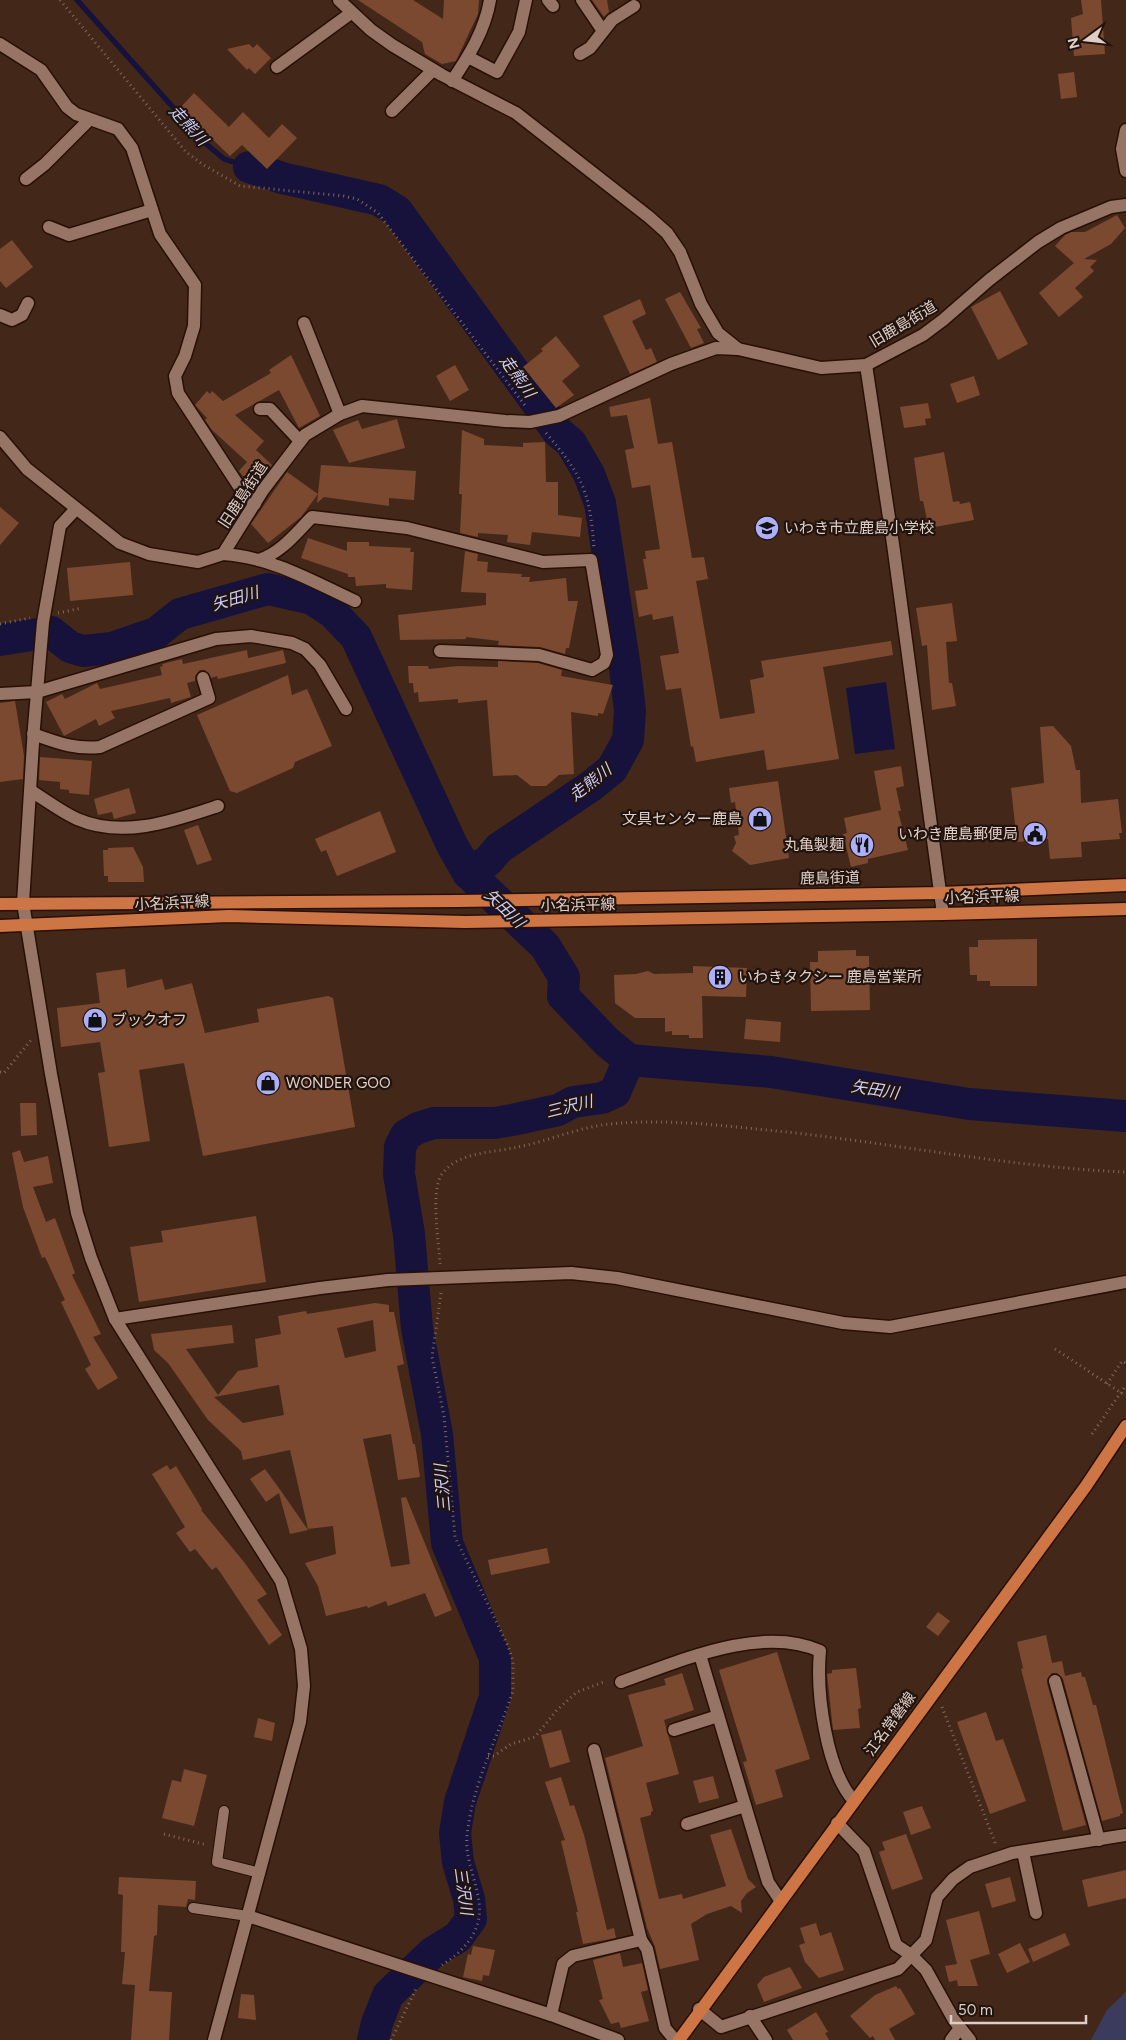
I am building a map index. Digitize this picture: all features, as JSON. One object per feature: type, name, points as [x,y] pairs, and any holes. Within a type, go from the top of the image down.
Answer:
[{"type":"main road","name":"鹿島街道","points":[[535,898],[941,893],[1126,885]]},
{"type":"main road","name":"小名浜平線","points":[[0,904],[458,901],[535,898]]},
{"type":"main road","name":"小名浜平線","points":[[0,926],[229,916],[533,922],[1126,909]]},
{"type":"main road","name":"江名常磐線","points":[[677,2040],[1086,1486],[1126,1426]]},
{"type":"street","points":[[339,0],[351,13],[392,45],[433,70],[516,113],[667,233],[680,252],[710,322],[718,333],[738,349]]},
{"type":"street","points":[[452,80],[468,57],[480,34],[490,0]]},
{"type":"street","points":[[468,57],[497,72],[519,32],[526,0]]},
{"type":"street","points":[[582,0],[603,31]]},
{"type":"street","points":[[580,54],[590,48],[612,20],[634,6]]},
{"type":"street","points":[[277,67],[351,13]]},
{"type":"street","points":[[0,44],[40,70],[67,107],[76,114],[89,120],[113,126],[127,138],[137,162],[160,234],[195,285],[194,326],[185,356],[175,376],[178,393],[242,491],[255,504]]},
{"type":"street","points":[[392,111],[433,70]]},
{"type":"street","points":[[26,179],[45,164],[89,120]]},
{"type":"street","points":[[1126,130],[1122,149],[1126,171]]},
{"type":"street","name":"旧鹿島街道","points":[[223,554],[255,504],[305,435],[340,414],[362,406],[505,421],[539,420],[559,416],[671,364],[716,348],[738,349],[821,368],[866,365],[923,335],[944,320],[1003,269],[1038,242],[1061,228],[1111,207],[1126,205]]},
{"type":"street","points":[[49,227],[68,235],[152,210]]},
{"type":"street","points":[[0,315],[12,320],[22,315],[28,303]]},
{"type":"street","points":[[304,323],[340,414]]},
{"type":"street","points":[[866,365],[893,544],[943,914]]},
{"type":"street","points":[[260,409],[270,409],[300,442]]},
{"type":"street","points":[[0,437],[27,469],[120,543],[149,554],[198,562],[223,554],[259,560],[275,564],[355,601]]},
{"type":"street","points":[[76,509],[60,526],[43,622],[33,734],[23,903],[25,926],[77,1213],[91,1258],[115,1319],[281,1581],[301,1649],[304,1686],[300,1722],[214,2040]]},
{"type":"street","points":[[259,560],[272,555],[286,544],[312,517],[407,528],[543,562],[591,560],[607,655],[604,663],[592,670],[539,655],[440,651]]},
{"type":"street","points":[[0,694],[216,639],[251,636],[292,643],[305,649],[320,665],[346,709]]},
{"type":"street","points":[[33,734],[66,746],[87,749],[100,747],[209,698],[203,678]]},
{"type":"street","points":[[30,791],[76,819],[104,828],[150,826],[218,806]]},
{"type":"street","points":[[115,1319],[320,1288],[388,1280],[584,1274],[617,1278],[843,1323],[890,1327],[1126,1282]]},
{"type":"street","points":[[621,1682],[725,1648],[774,1642],[804,1644],[820,1652],[818,1676],[819,1701],[837,1775],[844,1790],[854,1801]]},
{"type":"street","points":[[700,1655],[768,1882],[780,1900]]},
{"type":"street","points":[[1055,1681],[1098,1840]]},
{"type":"street","points":[[674,1730],[718,1716]]},
{"type":"street","points":[[594,1750],[641,1940],[647,1949],[665,2028],[677,2040]]},
{"type":"street","points":[[687,1824],[745,1806]]},
{"type":"street","points":[[837,1823],[864,1852],[896,1945],[911,1955],[926,1970],[960,2028],[970,2040]]},
{"type":"street","points":[[699,2009],[721,2027],[898,1969],[926,1940],[937,1897],[952,1879],[970,1867],[1023,1852],[1126,1835]]},
{"type":"street","points":[[1023,1852],[1036,1913]]},
{"type":"street","points":[[248,1916],[426,1976],[551,2015],[618,2040]]},
{"type":"street","points":[[551,2015],[563,1964],[573,1956],[641,1940]]},
{"type":"street","points":[[750,2016],[766,2040]]},
{"type":"street","points":[[951,2040],[960,2028]]},
{"type":"lane","points":[[224,1811],[218,1862],[260,1873]]},
{"type":"lane","points":[[193,1908],[248,1916]]},
{"type":"path","points":[[60,0],[186,152],[202,164],[240,186],[344,196],[357,199],[378,213],[539,420],[585,487],[593,529],[594,549],[591,560]]},
{"type":"path","points":[[0,1072],[4,1073],[34,1036],[44,1032]]},
{"type":"path","points":[[391,2040],[419,1982],[460,1952],[471,1937],[478,1922],[478,1903],[468,1863],[467,1836],[470,1816],[488,1756],[513,1691],[513,1662],[496,1620],[456,1537],[444,1416],[432,1357],[442,1279],[436,1189],[440,1176],[448,1168],[475,1154],[519,1147],[583,1129],[610,1124],[687,1122],[806,1133],[989,1159],[1126,1172]]},
{"type":"path","points":[[1055,1349],[1126,1396]]},
{"type":"path","points":[[1107,1384],[1122,1361],[1126,1363]]},
{"type":"path","points":[[1092,1434],[1126,1385]]},
{"type":"path","points":[[488,1756],[494,1756],[511,1744],[535,1737],[557,1710],[577,1692],[607,1681],[621,1682]]},
{"type":"path","points":[[942,1707],[1000,1857]]},
{"type":"path","points":[[164,1834],[219,1848]]},
{"type":"shaded area","points":[[886,682],[895,749],[855,754],[846,688]]},
{"type":"shaded area","points":[[1126,1992],[1126,2040],[1091,2040],[1107,2010]]},
{"type":"building","points":[[358,0],[413,0],[443,19],[444,0],[479,0],[478,14],[456,61],[442,64],[425,54],[422,42]]},
{"type":"building","points":[[592,0],[607,0],[609,12],[604,17]]},
{"type":"building","points":[[1081,0],[1101,0],[1105,54],[1074,56],[1071,18],[1083,14]]},
{"type":"building","points":[[249,44],[253,48],[257,44],[271,58],[255,74],[249,68],[247,70],[227,49]]},
{"type":"building","points":[[1074,72],[1077,97],[1061,99],[1058,74]]},
{"type":"building","points":[[194,93],[229,127],[243,112],[269,138],[282,124],[297,138],[267,169],[242,145],[230,156],[180,108]]},
{"type":"building","points":[[1117,215],[1125,228],[1111,244],[1084,259],[1097,260],[1090,267],[1094,271],[1075,288],[1083,297],[1059,317],[1039,293],[1074,263],[1055,246],[1065,235],[1071,232],[1085,232]]},
{"type":"building","points":[[12,240],[33,267],[6,288],[0,281],[0,249]]},
{"type":"building","points":[[1000,291],[1028,344],[998,360],[971,307]]},
{"type":"building","points":[[680,292],[701,328],[697,329],[704,343],[691,348],[665,299]]},
{"type":"building","points":[[640,299],[646,314],[632,321],[646,350],[651,348],[657,362],[630,374],[603,316]]},
{"type":"building","points":[[556,336],[580,366],[562,381],[574,395],[556,408],[523,367],[543,351],[541,349]]},
{"type":"building","points":[[291,355],[320,416],[299,428],[279,390],[235,415],[264,441],[256,450],[272,465],[253,490],[239,471],[247,462],[212,430],[205,420],[207,418],[195,405],[207,391],[210,394],[212,391],[223,401],[271,373],[269,370]]},
{"type":"building","points":[[455,365],[469,390],[450,401],[436,376]]},
{"type":"building","points":[[974,376],[980,395],[957,403],[950,384]]},
{"type":"building","points":[[650,398],[658,444],[672,442],[692,558],[704,557],[708,579],[696,581],[720,719],[755,713],[750,680],[764,677],[761,661],[891,641],[893,655],[823,667],[839,759],[767,770],[764,750],[696,762],[693,746],[691,747],[681,688],[666,690],[660,656],[679,653],[673,616],[653,620],[652,614],[639,617],[635,591],[648,589],[643,559],[646,559],[645,551],[660,549],[650,485],[632,488],[625,450],[634,448],[627,415],[611,417],[609,407]]},
{"type":"building","points":[[928,403],[931,418],[925,419],[926,425],[904,428],[900,407]]},
{"type":"building","points":[[397,419],[405,448],[349,463],[333,430],[358,420],[362,429]]},
{"type":"building","points":[[462,430],[484,439],[484,445],[523,447],[523,443],[545,442],[546,482],[558,482],[558,515],[582,518],[580,537],[532,532],[530,545],[507,542],[508,535],[478,533],[478,537],[460,533],[462,494],[459,494]]},
{"type":"building","points":[[944,452],[953,502],[959,501],[960,504],[970,502],[974,520],[929,528],[923,501],[920,501],[914,458]]},
{"type":"building","points":[[321,465],[416,471],[414,500],[389,498],[389,506],[324,497],[317,503]]},
{"type":"building","points":[[287,472],[318,494],[301,517],[268,543],[251,524]]},
{"type":"building","points":[[0,507],[19,523],[0,545]]},
{"type":"building","points":[[308,538],[347,551],[347,542],[369,542],[369,546],[411,548],[410,552],[414,552],[412,590],[386,588],[386,584],[356,586],[355,577],[348,577],[348,574],[301,558]]},
{"type":"building","points":[[465,551],[478,554],[477,561],[488,562],[487,572],[522,574],[521,577],[530,577],[529,582],[566,578],[568,601],[578,601],[569,648],[566,648],[565,654],[540,647],[498,645],[499,641],[466,637],[466,639],[400,640],[398,615],[486,605],[486,593],[461,592]]},
{"type":"building","points":[[130,562],[133,595],[70,601],[67,568]]},
{"type":"building","points":[[952,603],[957,641],[946,642],[949,683],[952,683],[956,706],[932,710],[927,645],[922,646],[916,608]]},
{"type":"building","points":[[247,650],[248,658],[283,650],[286,663],[218,679],[217,676],[211,678],[205,670],[200,670],[195,676],[195,681],[187,683],[191,697],[171,703],[170,698],[111,711],[115,718],[99,726],[96,719],[64,736],[46,702],[62,694],[65,699],[97,683],[100,689],[162,675],[160,667],[163,666],[162,664],[182,659],[183,664]]},
{"type":"building","points":[[498,661],[538,663],[562,670],[561,676],[613,685],[603,714],[598,713],[598,716],[571,712],[574,774],[559,775],[546,786],[531,786],[517,775],[493,776],[487,700],[458,703],[458,699],[419,702],[418,692],[414,693],[413,683],[409,683],[408,666],[428,666],[429,669],[458,666],[498,667]]},
{"type":"building","points":[[288,675],[292,695],[307,689],[332,746],[295,762],[293,768],[237,793],[230,791],[197,715]]},
{"type":"building","points":[[15,701],[24,756],[23,779],[0,782],[0,703]]},
{"type":"building","points":[[1053,726],[1071,746],[1076,770],[1080,770],[1081,803],[1118,799],[1122,833],[1119,833],[1120,839],[1081,842],[1082,857],[1050,859],[1048,839],[1017,842],[1011,788],[1044,783],[1040,727]]},
{"type":"building","points":[[40,757],[92,761],[89,795],[69,793],[69,790],[60,789],[60,782],[39,780]]},
{"type":"building","points":[[901,766],[904,786],[896,788],[901,811],[898,811],[908,850],[868,859],[868,863],[851,867],[843,834],[847,833],[844,818],[881,810],[874,771]]},
{"type":"building","name":"文具センター鹿島","points":[[778,781],[789,858],[750,865],[732,851],[736,843],[734,836],[739,835],[735,802],[731,803],[729,788]]},
{"type":"building","points":[[129,788],[136,813],[114,819],[112,812],[98,815],[94,799]]},
{"type":"building","points":[[380,811],[396,852],[337,876],[326,850],[321,852],[315,839]]},
{"type":"building","points":[[198,825],[212,860],[197,865],[184,830]]},
{"type":"building","points":[[133,847],[143,867],[144,882],[108,882],[108,876],[104,876],[103,850]]},
{"type":"building","points":[[1037,939],[1037,986],[990,986],[990,981],[977,981],[977,975],[970,975],[969,947],[978,947],[978,940]]},
{"type":"building","points":[[856,950],[856,956],[869,956],[870,1010],[811,1011],[810,962],[818,962],[818,951]]},
{"type":"building","points":[[693,966],[747,968],[746,997],[702,996],[703,1038],[689,1038],[689,1035],[672,1035],[672,1031],[665,1032],[665,1018],[635,1018],[615,1003],[614,975],[636,974],[648,971],[654,974],[693,973]]},
{"type":"building","name":"WONDER GOO","points":[[125,969],[127,988],[162,979],[165,990],[192,983],[205,1033],[259,1022],[257,1009],[328,996],[333,998],[355,1127],[203,1156],[184,1063],[139,1070],[150,1141],[109,1147],[98,1073],[105,1072],[100,1042],[61,1047],[57,1008],[100,1003],[96,973]]},
{"type":"building","points":[[746,1019],[781,1022],[780,1042],[744,1039]]},
{"type":"building","points":[[20,1103],[36,1103],[37,1135],[21,1136]]},
{"type":"building","points":[[20,1150],[24,1162],[48,1156],[53,1183],[33,1187],[46,1222],[55,1218],[75,1273],[72,1275],[101,1334],[93,1337],[118,1378],[98,1390],[85,1369],[91,1365],[61,1302],[65,1300],[45,1257],[42,1258],[23,1207],[12,1153]]},
{"type":"building","points":[[256,1216],[266,1282],[139,1302],[130,1247],[163,1242],[161,1231]]},
{"type":"building","points":[[375,1303],[389,1305],[389,1312],[394,1312],[404,1364],[397,1366],[413,1444],[415,1444],[420,1477],[398,1480],[391,1434],[363,1439],[391,1567],[410,1564],[401,1498],[406,1497],[452,1610],[435,1617],[425,1593],[388,1606],[386,1601],[368,1608],[367,1606],[326,1616],[318,1586],[305,1563],[336,1554],[333,1526],[308,1529],[290,1450],[243,1460],[241,1451],[208,1420],[168,1363],[154,1350],[151,1334],[232,1325],[234,1343],[186,1349],[218,1395],[238,1371],[258,1367],[255,1339],[281,1334],[278,1316],[306,1311],[307,1314]],"holes":[[[373,1320],[376,1351],[345,1358],[337,1328]],[[279,1385],[284,1415],[243,1423],[214,1397]]]},
{"type":"building","points":[[167,1465],[170,1470],[176,1466],[201,1510],[244,1562],[267,1594],[257,1600],[282,1635],[269,1645],[216,1567],[212,1570],[195,1549],[190,1552],[176,1533],[185,1527],[152,1474]]},
{"type":"building","points":[[265,1469],[308,1530],[290,1534],[279,1493],[266,1502],[250,1479]]},
{"type":"building","points":[[547,1548],[550,1563],[491,1575],[488,1560]]},
{"type":"building","points":[[938,1612],[950,1621],[938,1636],[926,1627]]},
{"type":"building","points":[[1046,1635],[1052,1663],[1062,1661],[1065,1676],[1081,1672],[1082,1677],[1085,1677],[1093,1705],[1096,1705],[1123,1813],[1120,1816],[1102,1821],[1063,1679],[1057,1673],[1052,1673],[1047,1679],[1047,1683],[1086,1825],[1063,1831],[1021,1669],[1023,1668],[1017,1642]]},
{"type":"building","points":[[777,1652],[810,1759],[775,1770],[783,1797],[756,1805],[743,1762],[747,1761],[719,1670]]},
{"type":"building","points":[[856,1668],[861,1708],[858,1709],[860,1728],[833,1730],[827,1674],[832,1673],[832,1670]]},
{"type":"building","points":[[682,1673],[694,1710],[664,1720],[679,1774],[646,1783],[653,1811],[651,1815],[640,1818],[659,1899],[682,1894],[683,1899],[726,1886],[710,1835],[731,1829],[748,1879],[756,1887],[747,1893],[741,1901],[742,1913],[731,1906],[707,1914],[691,1924],[699,1960],[660,1969],[655,1947],[647,1928],[605,1758],[643,1746],[628,1695],[666,1685],[664,1679]]},
{"type":"building","points":[[986,1712],[996,1741],[1003,1739],[1026,1801],[990,1814],[957,1722]]},
{"type":"building","points":[[258,1718],[275,1723],[272,1741],[254,1737]]},
{"type":"building","points":[[561,1730],[570,1762],[550,1768],[541,1735]]},
{"type":"building","points":[[184,1769],[207,1775],[194,1826],[162,1818],[172,1780],[181,1782]]},
{"type":"building","points":[[713,1776],[719,1798],[699,1803],[693,1781]]},
{"type":"building","points":[[561,1777],[570,1806],[574,1805],[584,1835],[607,1930],[614,1928],[616,1938],[583,1944],[576,1912],[578,1912],[561,1841],[565,1840],[545,1782]]},
{"type":"building","points":[[922,1806],[931,1828],[911,1835],[903,1812]]},
{"type":"building","points":[[906,1834],[923,1879],[892,1890],[879,1852],[885,1850],[882,1842]]},
{"type":"building","points":[[1126,1870],[1126,1898],[1088,1907],[1082,1880]]},
{"type":"building","points":[[119,1877],[196,1881],[195,1900],[188,1899],[186,1907],[158,1905],[157,1935],[154,1936],[149,1991],[172,1992],[169,2040],[131,2040],[135,1985],[122,1984],[125,1952],[121,1952],[123,1895],[118,1894]]},
{"type":"building","points":[[1010,1877],[1016,1901],[992,1908],[985,1884]]},
{"type":"building","points":[[979,1911],[990,1954],[970,1960],[978,1986],[958,1986],[957,1980],[949,1982],[945,1966],[957,1964],[946,1920]]},
{"type":"building","points":[[816,1923],[820,1936],[831,1932],[844,1970],[819,1978],[805,1962],[799,1945],[805,1943],[800,1928]]},
{"type":"building","points":[[1065,1933],[1070,1945],[1033,1962],[1028,1949]]},
{"type":"building","points":[[1020,1943],[1030,1962],[1007,1973],[998,1954]]},
{"type":"building","points":[[473,1946],[495,1950],[489,1976],[483,1975],[482,1981],[463,1977],[468,1954],[471,1955]]},
{"type":"building","points":[[620,1953],[623,1967],[642,1963],[648,1990],[641,1992],[649,2021],[621,2028],[619,2022],[611,2024],[599,2000],[603,1999],[593,1960]]},
{"type":"building","points":[[790,1967],[802,1988],[764,2002],[757,1985],[764,1977]]},
{"type":"building","points":[[896,1986],[898,1989],[900,1988],[915,2014],[889,2029],[895,2040],[875,2040],[873,2036],[870,2038],[850,2016],[875,1995]]},
{"type":"building","points":[[241,1994],[254,1995],[256,2020],[238,2018]]},
{"type":"building","points":[[816,2012],[828,2032],[825,2033],[829,2040],[793,2040],[787,2030]]},
{"type":"waterway","name":"走熊川","points":[[77,0],[205,143],[224,159],[249,167]]},
{"type":"waterway","name":"走熊川","points":[[249,167],[282,178],[379,200],[397,211],[558,432],[571,443],[589,474],[600,503],[625,668],[630,711],[628,740],[612,769],[591,786],[499,848],[488,861],[468,873]]},
{"type":"waterway","name":"矢田川","points":[[0,640],[51,632],[70,647],[83,651],[112,648],[156,633],[180,614],[268,589],[312,599],[332,612],[356,637],[452,845],[468,873],[545,946],[564,977],[563,996],[607,1042],[629,1060],[771,1072],[969,1104],[1126,1116]]},
{"type":"waterway","name":"三沢川","points":[[373,2040],[377,2023],[388,1995],[432,1953],[458,1937],[471,1919],[469,1899],[458,1862],[455,1833],[460,1802],[495,1697],[495,1658],[447,1543],[437,1434],[417,1328],[409,1234],[399,1174],[400,1147],[406,1135],[418,1128],[434,1123],[495,1123],[558,1110],[573,1102],[602,1098],[615,1092],[629,1060]]},
{"type":"place","name":"いわき市立鹿島小学校","points":[[767,528]]},
{"type":"place","name":"文具センター鹿島","points":[[760,819]]},
{"type":"place","name":"いわき鹿島郵便局","points":[[1035,834]]},
{"type":"place","name":"丸亀製麺","points":[[862,845]]},
{"type":"place","name":"いわきタクシー 鹿島営業所","points":[[720,977]]},
{"type":"place","name":"ブックオフ","points":[[95,1020]]},
{"type":"place","name":"WONDER GOO","points":[[268,1083]]}]
